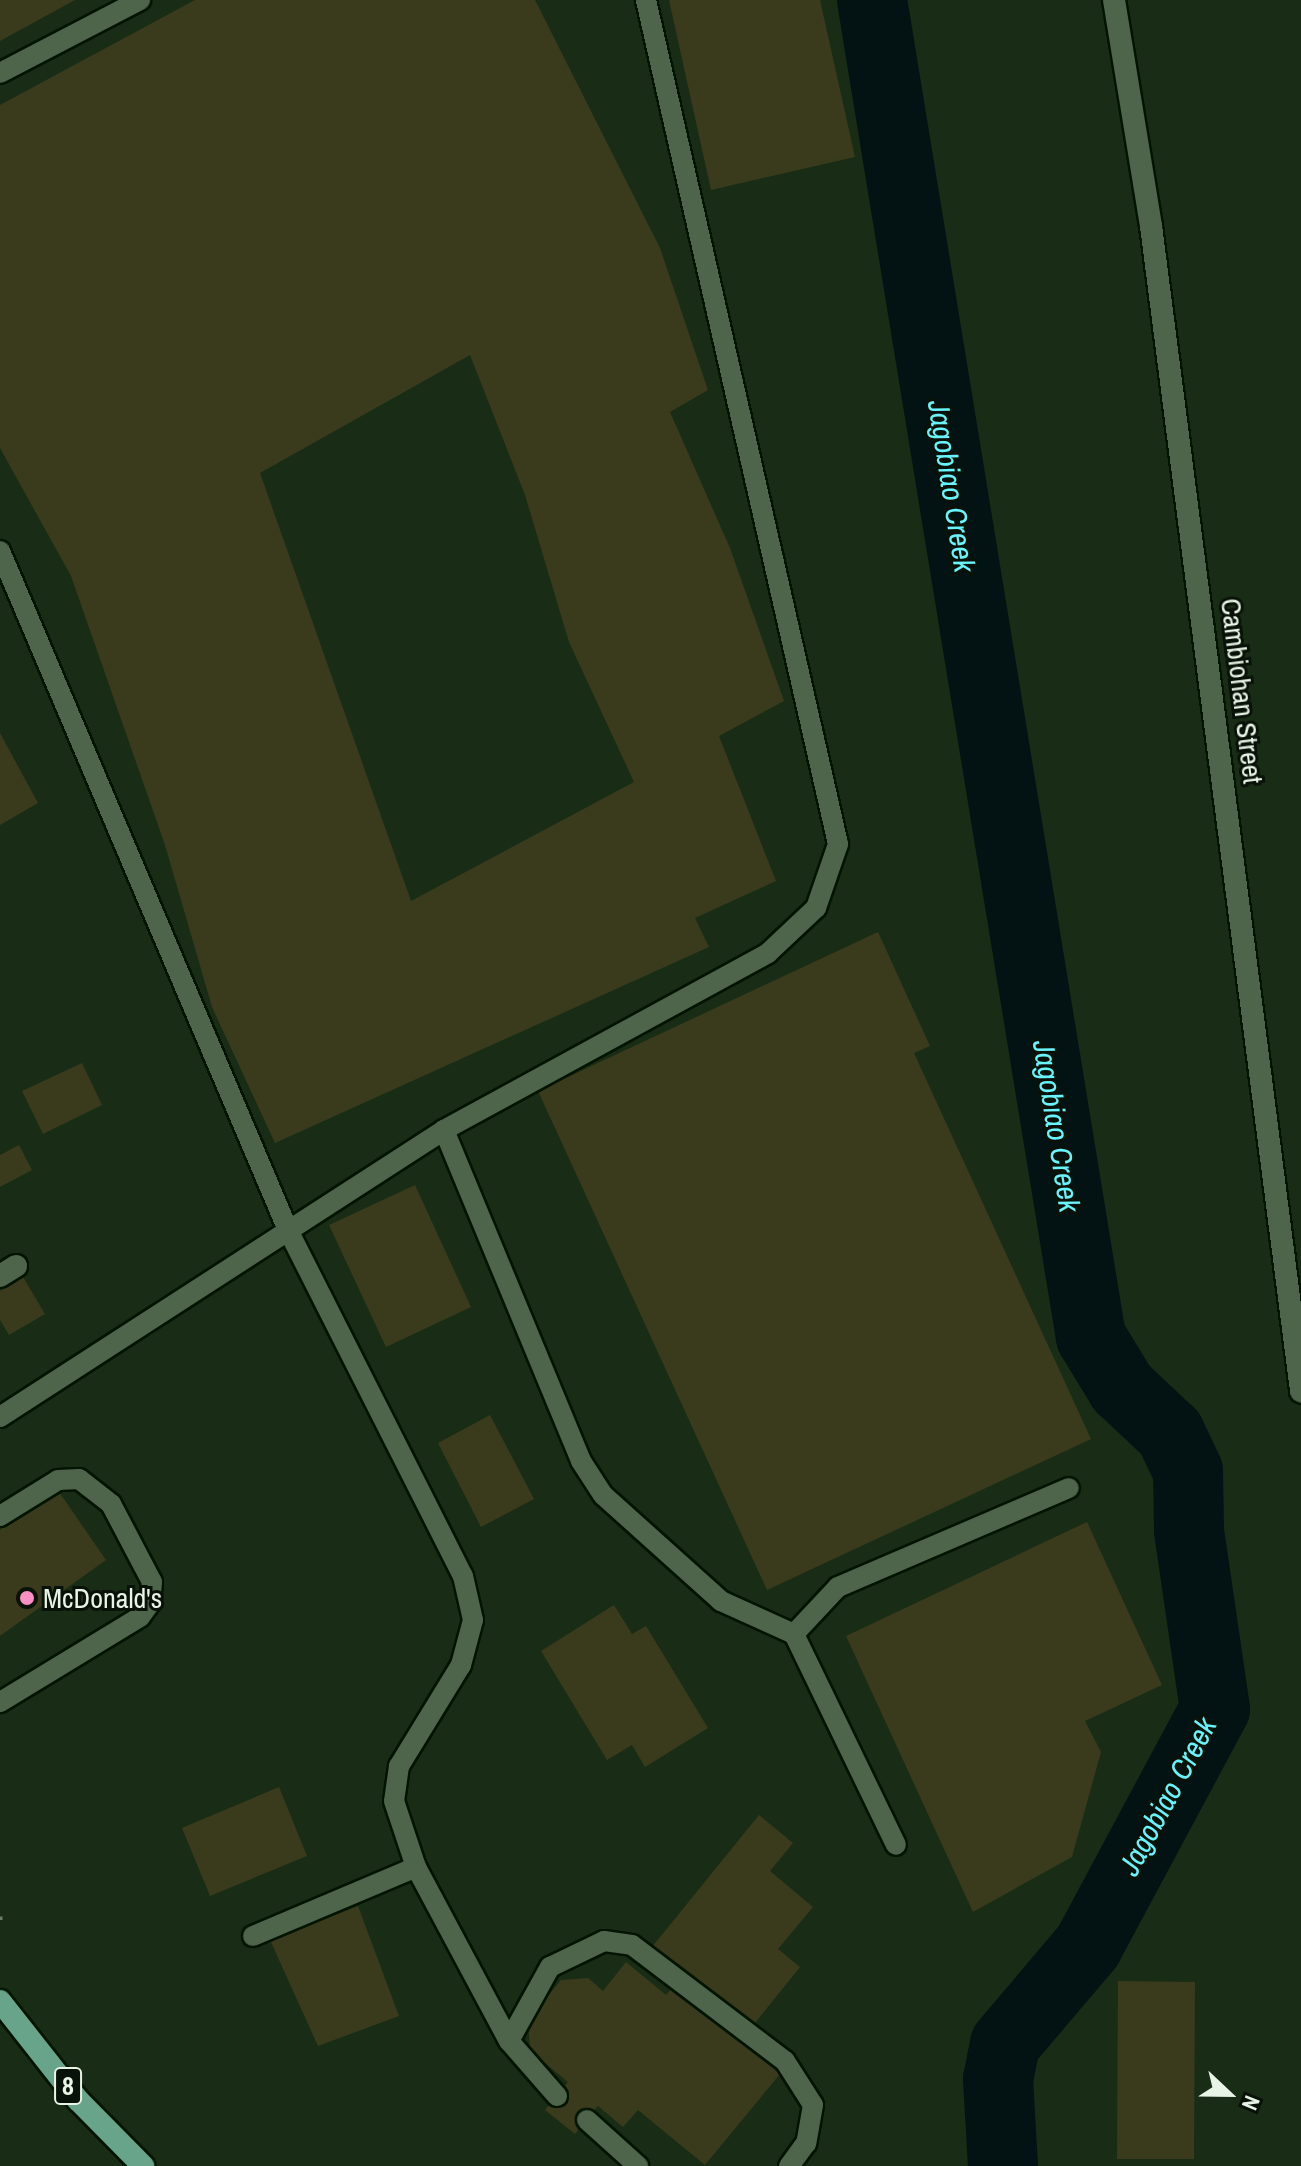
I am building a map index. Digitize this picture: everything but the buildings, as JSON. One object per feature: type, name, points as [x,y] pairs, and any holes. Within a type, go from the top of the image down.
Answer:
[{"type":"main road","name":"8","points":[[0,2001],[78,2100],[143,2166]]},
{"type":"street","name":"Cambiohan Street","points":[[1114,0],[1153,241],[1301,1391]]},
{"type":"lane","points":[[0,73],[140,0]]},
{"type":"lane","points":[[0,1417],[444,1130],[768,953],[816,908],[838,844],[646,0]]},
{"type":"lane","points":[[0,551],[288,1230],[463,1576],[473,1620],[461,1665],[399,1766],[394,1801],[416,1867],[509,2041],[557,2096]]},
{"type":"lane","points":[[444,1130],[581,1461],[603,1495],[721,1601],[794,1634],[896,1845]]},
{"type":"lane","points":[[0,1516],[58,1480],[79,1479],[111,1504],[152,1582],[150,1603],[140,1617],[0,1702]]},
{"type":"lane","points":[[794,1634],[838,1587],[1069,1488]]},
{"type":"lane","points":[[253,1936],[416,1867]]},
{"type":"lane","points":[[509,2041],[550,1967],[604,1941],[632,1945],[785,2061],[813,2105],[806,2143],[789,2166]]},
{"type":"lane","points":[[587,2120],[638,2166]]},
{"type":"waterway","name":"Jagobiao Creek","points":[[872,0],[1091,1337],[1122,1388],[1170,1433],[1188,1471],[1189,1531],[1215,1709],[1088,1946],[1005,2044],[998,2079],[1003,2166]]},
{"type":"place","name":"McDonald's","points":[[27,1598]]}]
